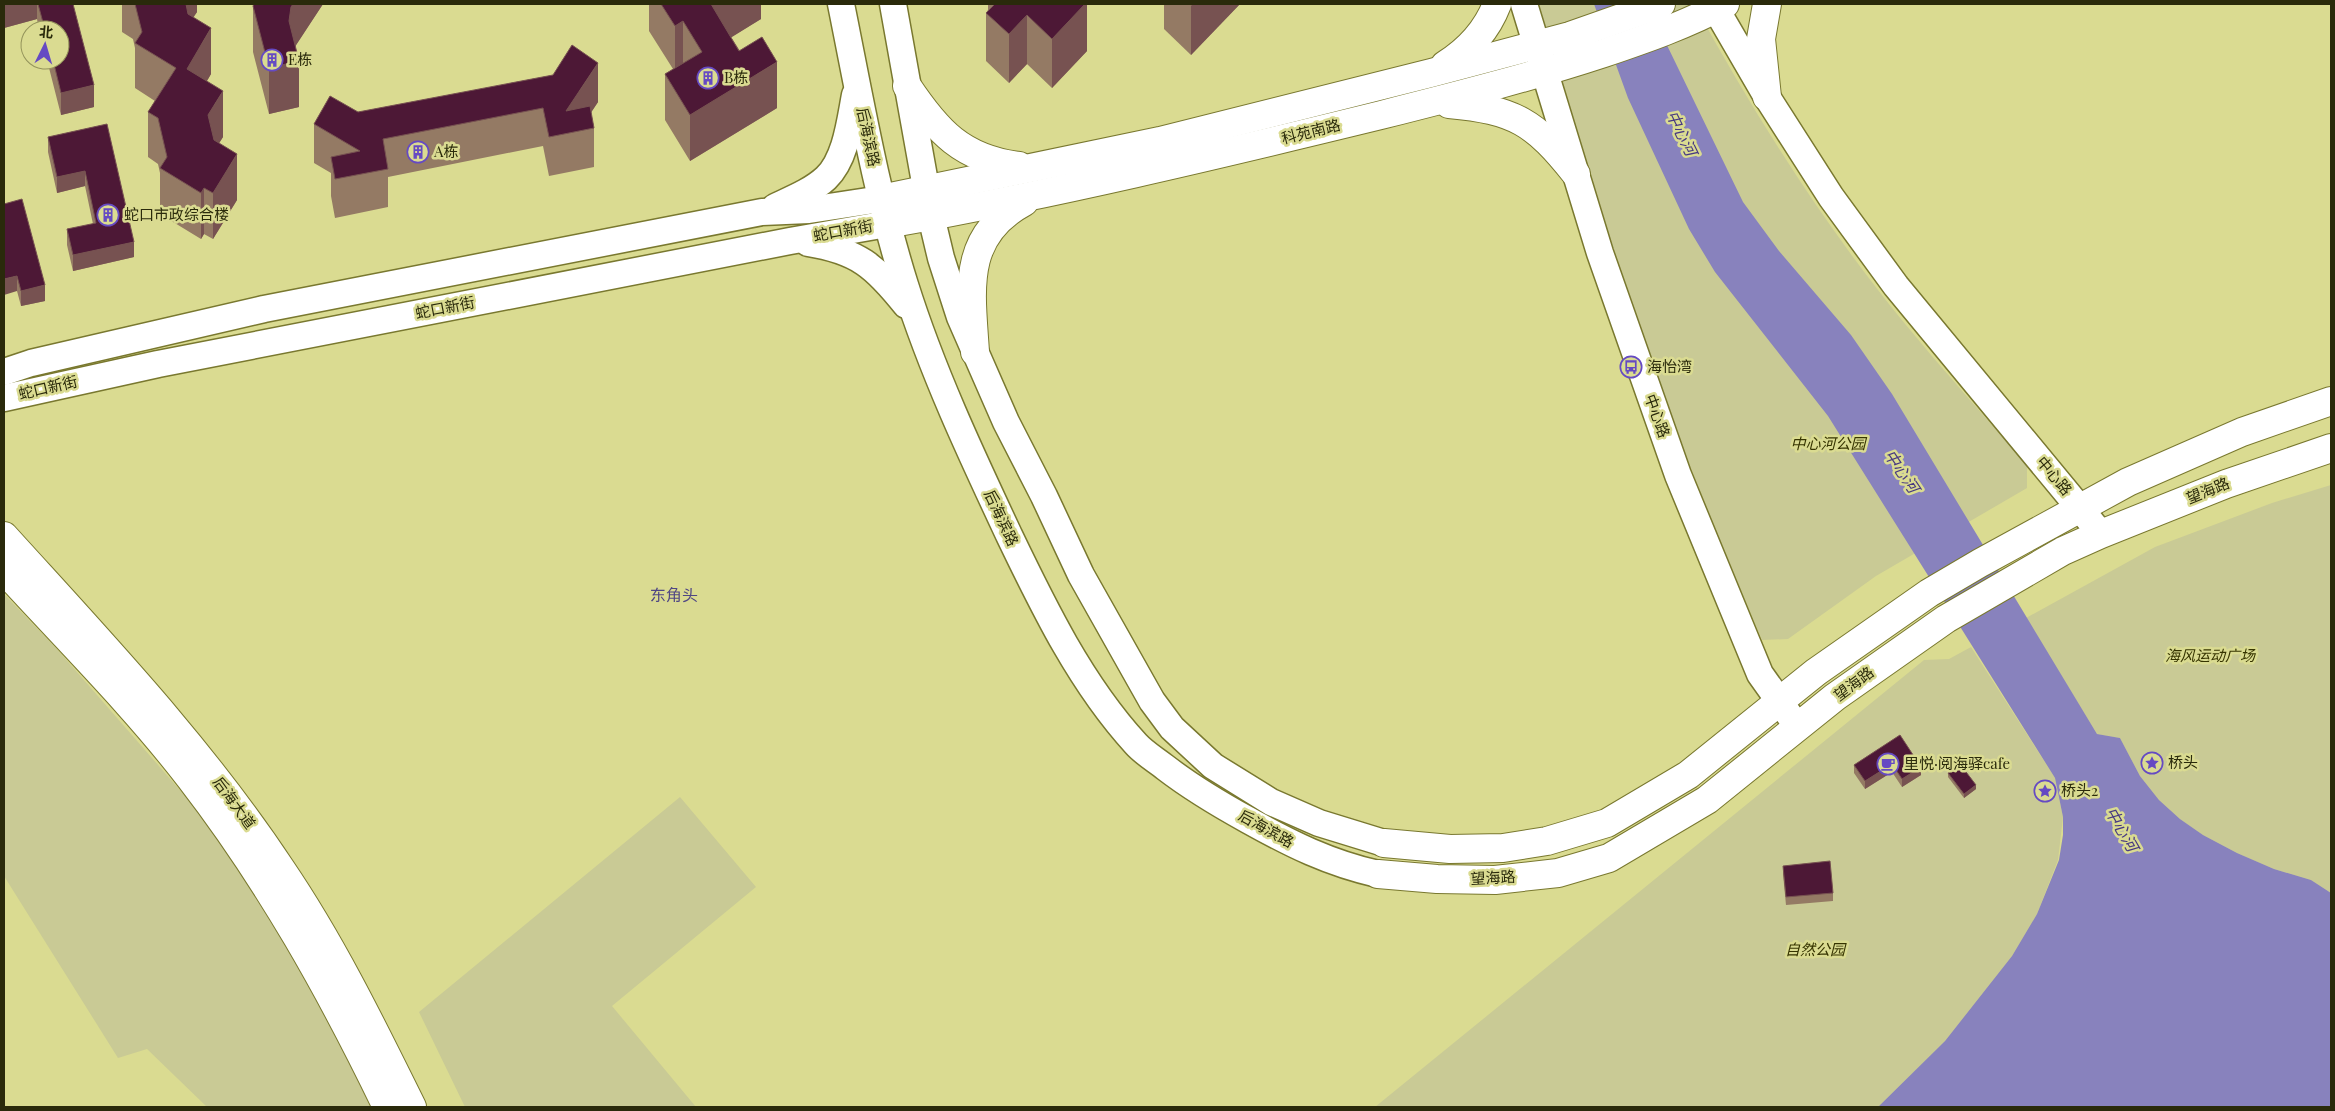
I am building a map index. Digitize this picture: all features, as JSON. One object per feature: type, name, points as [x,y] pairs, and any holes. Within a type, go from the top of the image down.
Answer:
[{"type":"main road","name":"后海滨路","points":[[841,4],[884,211],[916,317],[960,430],[1040,601],[1098,697],[1137,745],[1193,789],[1294,846],[1346,867],[1378,874]]},
{"type":"main road","name":"后海滨路","points":[[893,4],[929,203],[941,258],[960,317],[1081,575],[1152,701],[1172,728],[1213,766],[1272,802],[1319,824],[1384,843]]},
{"type":"main road","points":[[1431,73],[1459,56],[1472,45],[1481,34],[1497,4]]},
{"type":"main road","name":"中心路","points":[[1524,4],[1600,253],[1678,475],[1760,674],[1797,726]]},
{"type":"main road","name":"科苑南路","points":[[884,211],[929,203],[1033,197],[1169,167],[1430,103],[1544,72],[1574,48],[1661,4]]},
{"type":"main road","points":[[1767,4],[1761,39],[1767,97]]},
{"type":"main road","name":"科苑南路","points":[[929,203],[1035,168],[1160,141],[1536,46],[1574,48],[1686,24],[1718,5]]},
{"type":"main road","name":"中心路","points":[[1718,5],[1767,97],[1831,197],[1896,286],[2101,534]]},
{"type":"main road","points":[[762,212],[803,193],[827,178],[834,167],[846,138],[857,84]]},
{"type":"main road","points":[[907,86],[939,129],[964,150],[994,162],[1035,168]]},
{"type":"main road","points":[[1430,103],[1482,108],[1519,119],[1547,139],[1576,174]]},
{"type":"main road","points":[[975,352],[973,278],[981,242],[998,219],[1033,197]]},
{"type":"main road","name":"蛇口新街","points":[[4,372],[31,362],[273,307],[762,212],[809,210],[884,211]]},
{"type":"main road","name":"蛇口新街","points":[[7,399],[158,364],[790,241],[884,211]]},
{"type":"main road","points":[[790,241],[843,251],[863,260],[877,271],[916,317]]},
{"type":"main road","points":[[4,366],[31,362]]},
{"type":"main road","name":"望海路","points":[[1384,843],[1450,849],[1502,848],[1547,841],[1607,823],[1688,775],[1816,672],[1929,593],[2049,524],[2128,482],[2242,432],[2331,401]]},
{"type":"main road","name":"望海路","points":[[1378,874],[1437,879],[1494,880],[1558,873],[1609,858],[1708,800],[1835,697],[1946,619],[2063,551],[2226,484],[2331,448]]},
{"type":"main road","name":"后海大道","points":[[4,536],[157,704],[205,763],[243,815],[310,915],[364,1012],[412,1107]]},
{"type":"main road","name":"后海大道","points":[[4,570],[140,718],[189,776],[228,828],[262,878],[314,965],[387,1107]]},
{"type":"green space","name":"中心河公园","points":[[1535,4],[1694,4],[1765,126],[1817,206],[1901,319],[2027,465],[2027,488],[1876,576],[1788,639],[1762,640],[1686,457],[1634,317],[1596,204]]},
{"type":"green space","name":"海风运动广场","points":[[2331,485],[2331,893],[2311,880],[2274,869],[2237,853],[2203,835],[2180,819],[2159,800],[2140,776],[2120,738],[2097,734],[2026,618],[2155,547],[2272,503]]},
{"type":"green space","points":[[4,594],[56,648],[220,836],[334,1026],[370,1107],[207,1107],[147,1049],[118,1058],[4,876]]},
{"type":"green space","name":"自然公园","points":[[1971,647],[2055,778],[2063,817],[2058,860],[2037,914],[2012,956],[1945,1041],[1878,1107],[1375,1107],[1924,660],[1949,659]]},
{"type":"green space","points":[[680,797],[756,887],[612,1006],[696,1107],[465,1107],[419,1012]]},
{"type":"water","name":"中心河","points":[[1594,4],[1647,4],[1743,202],[1779,251],[1851,335],[1892,394],[2097,734],[2120,738],[2140,776],[2159,800],[2180,819],[2203,835],[2237,853],[2274,869],[2311,880],[2331,893],[2331,1107],[1878,1107],[1945,1041],[2012,956],[2037,914],[2059,860],[2063,835],[2063,817],[2055,778],[1828,416],[1715,272],[1689,229],[1628,98]]},
{"type":"building","points":[[38,4],[73,4],[94,85],[61,93],[55,70],[70,70],[70,20],[42,20]]},
{"type":"building","points":[[135,4],[186,4],[188,14],[211,28],[187,69],[223,91],[208,115],[214,140],[237,154],[213,193],[204,188],[201,193],[160,168],[167,157],[158,118],[148,112],[176,68],[135,43],[142,32]]},
{"type":"building","points":[[254,4],[293,4],[289,21],[299,61],[269,68]]},
{"type":"building","points":[[661,4],[711,4],[739,51],[762,37],[777,62],[690,115],[665,74],[702,52],[683,21],[675,26]]},
{"type":"building","points":[[995,4],[1085,4],[1052,39],[1027,15],[1009,34],[986,13]]},
{"type":"building","points":[[572,45],[598,63],[566,111],[590,106],[594,128],[549,137],[543,108],[383,139],[388,169],[335,179],[331,157],[360,151],[314,124],[330,96],[358,112],[553,75]]},
{"type":"building","name":"蛇口市政综合楼","points":[[107,124],[134,242],[73,255],[67,229],[96,223],[85,171],[57,177],[48,137]]},
{"type":"building","points":[[22,199],[45,285],[21,291],[17,276],[4,279],[4,204]]},
{"type":"building","points":[[1900,735],[1921,767],[1902,779],[1892,764],[1865,781],[1854,765]]},
{"type":"building","points":[[1960,764],[1976,785],[1964,794],[1948,773]]},
{"type":"building","points":[[1830,861],[1833,893],[1786,897],[1783,866]]},
{"type":"place","name":"E栋","points":[[272,60]]},
{"type":"place","name":"B栋","points":[[708,78]]},
{"type":"place","name":"A栋","points":[[418,152]]},
{"type":"place","name":"蛇口市政综合楼","points":[[108,215]]},
{"type":"place","name":"海怡湾","points":[[1631,367]]},
{"type":"place","name":"桥头","points":[[2152,763]]},
{"type":"place","name":"里悦·阅海驿cafe","points":[[1888,764]]},
{"type":"place","name":"桥头2","points":[[2045,791]]},
{"type":"district","name":"东角头","points":[[674,595]]}]
